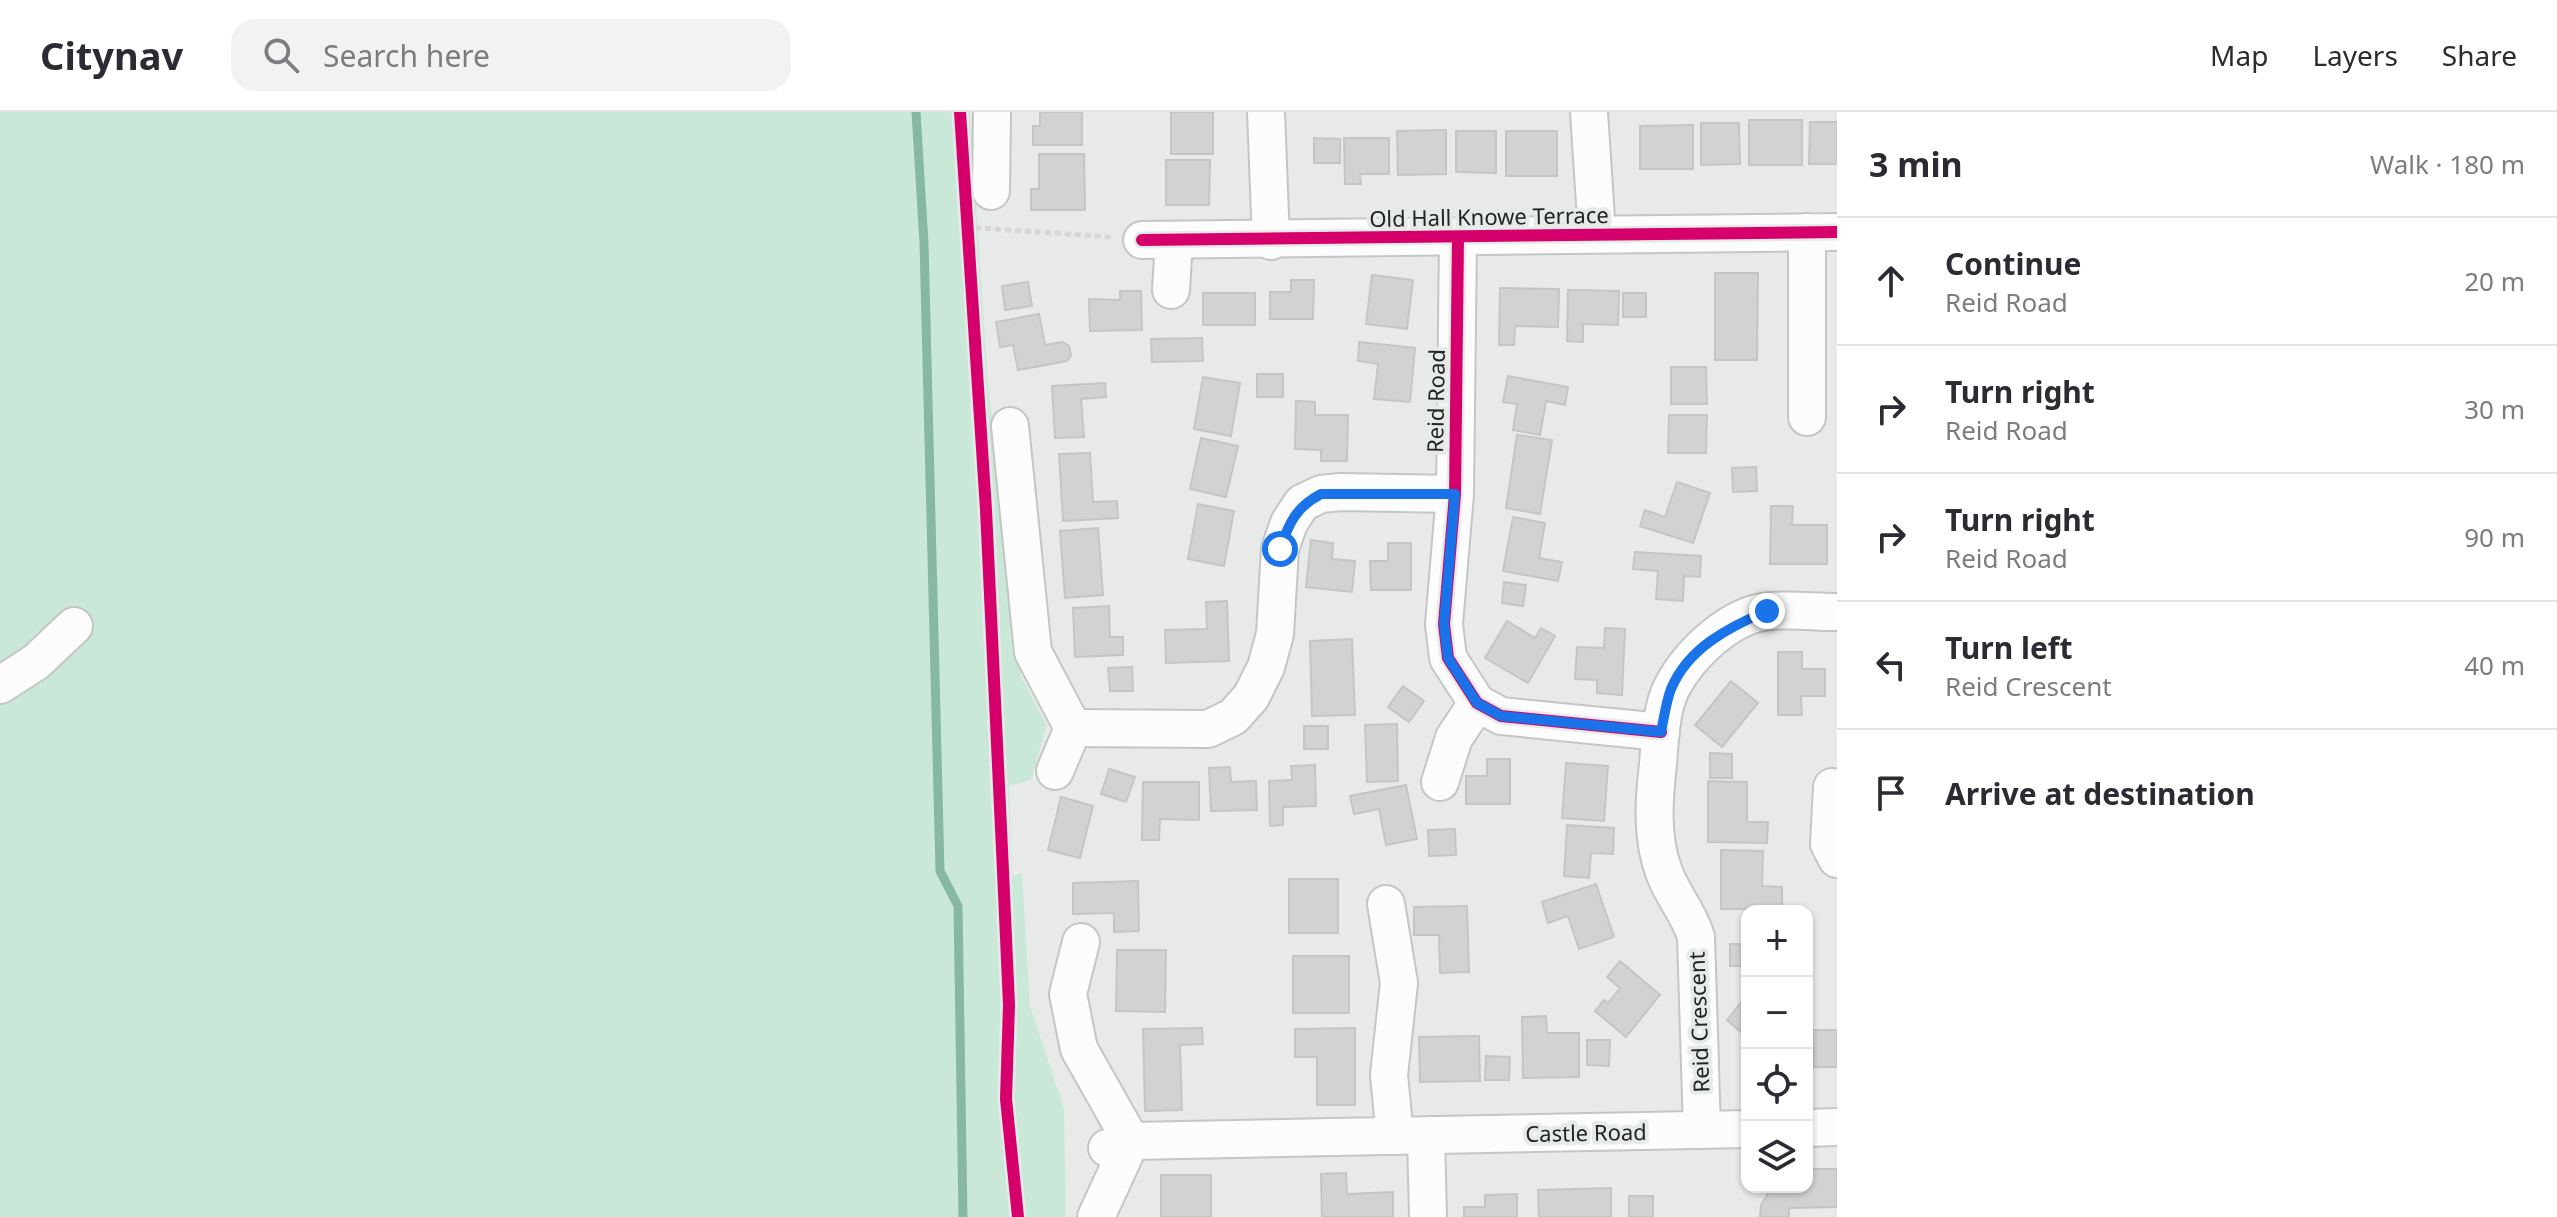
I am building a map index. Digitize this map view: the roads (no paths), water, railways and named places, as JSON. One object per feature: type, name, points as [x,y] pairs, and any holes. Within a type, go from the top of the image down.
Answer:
[{"type":"street","points":[[978,202],[992,112]]},
{"type":"street","points":[[1266,112],[1271,241]]},
{"type":"street","points":[[1589,112],[1597,234]]},
{"type":"street","name":"Old Hall Knowe Terrace","points":[[1171,290],[1158,240],[1822,232],[1807,417]]},
{"type":"street","name":"Reid Road","points":[[1458,238],[1455,494],[1444,624],[1448,658],[1477,703]]},
{"type":"street","points":[[1010,426],[1033,652],[1073,728]]},
{"type":"street","points":[[1073,728],[1208,729],[1233,717],[1251,697],[1266,667],[1275,634],[1280,549],[1289,523],[1302,503],[1321,494],[1341,492],[1455,494]]},
{"type":"street","name":"Reid Crescent","points":[[1702,1130],[1696,937],[1691,921],[1664,873],[1656,837],[1655,793],[1661,732],[1672,688],[1702,647],[1731,626],[1767,611],[1837,612]]},
{"type":"street","points":[[0,685],[36,662],[74,626]]},
{"type":"street","points":[[1440,782],[1454,738],[1477,703],[1501,716],[1661,732]]},
{"type":"street","points":[[1055,771],[1073,728]]},
{"type":"street","points":[[1832,787],[1829,844],[1837,859]]},
{"type":"street","points":[[1386,904],[1399,983],[1389,1075],[1410,1136],[1428,1217]]},
{"type":"street","points":[[1081,942],[1068,994],[1079,1049],[1119,1144],[1096,1217]]},
{"type":"street","points":[[1813,1128],[1837,1127]]},
{"type":"street","name":"Castle Road","points":[[1119,1144],[1741,1129]]},
{"type":"waterway","points":[[916,112],[924,243],[940,871],[958,906],[963,1217]]}]
